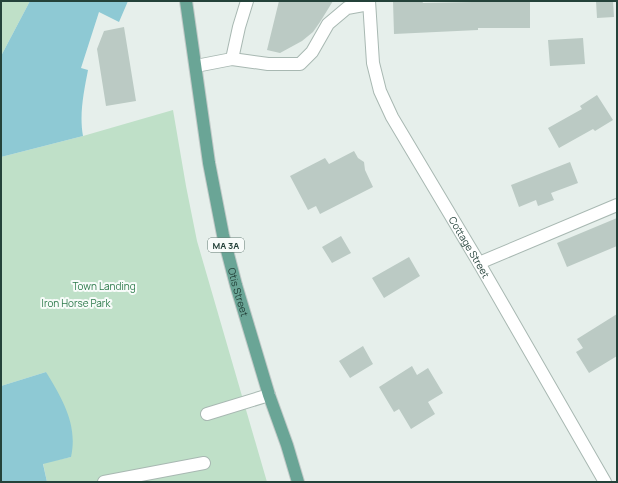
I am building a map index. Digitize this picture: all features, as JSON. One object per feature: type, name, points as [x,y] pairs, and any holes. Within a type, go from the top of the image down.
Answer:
[{"type":"main road","name":"Otis Street","points":[[186,1],[209,163],[220,221],[236,285],[269,395],[287,445],[298,482]]},
{"type":"street","points":[[232,59],[239,27],[247,1]]},
{"type":"street","points":[[196,66],[232,59],[268,64],[300,64],[312,52],[328,24],[347,8],[369,3]]},
{"type":"street","name":"Cottage Street","points":[[369,3],[373,63],[380,91],[392,117],[479,263],[605,482]]},
{"type":"street","points":[[479,263],[617,205]]},
{"type":"street","points":[[206,414],[269,395]]},
{"type":"street","points":[[104,482],[204,462]]},
{"type":"green space","points":[[1,1],[30,1],[1,56]]},
{"type":"green space","name":"Town Landing","points":[[173,110],[197,241],[267,482],[47,482],[43,463],[71,457],[46,372],[1,386],[1,157],[83,136]]},
{"type":"water","points":[[30,1],[128,1],[119,22],[99,12],[81,68],[88,70],[82,111],[83,136],[1,157],[1,56]]},
{"type":"water","points":[[46,372],[68,413],[71,423],[73,445],[71,457],[43,464],[47,482],[1,482],[1,386]]},
{"type":"building","points":[[279,1],[333,1],[313,32],[302,41],[280,53],[267,50]]},
{"type":"building","points":[[393,1],[422,1],[423,3],[530,1],[530,28],[478,28],[478,30],[394,34]]},
{"type":"building","points":[[596,1],[613,1],[614,17],[597,18]]},
{"type":"building","points":[[124,27],[136,101],[106,106],[97,49],[104,31]]},
{"type":"building","points":[[583,38],[585,64],[550,66],[548,40]]},
{"type":"building","points":[[597,95],[613,120],[595,131],[593,129],[559,148],[548,128],[582,109],[580,106]]},
{"type":"building","points":[[354,151],[358,158],[364,162],[365,170],[373,187],[320,214],[316,206],[308,210],[290,176],[325,158],[329,164]]},
{"type":"building","points":[[570,162],[578,183],[551,193],[554,200],[538,206],[536,200],[519,207],[511,185]]},
{"type":"building","points":[[617,218],[617,246],[567,267],[557,243]]},
{"type":"building","points":[[341,236],[351,253],[332,263],[322,247]]},
{"type":"building","points":[[409,257],[420,276],[384,298],[372,278]]},
{"type":"building","points":[[617,314],[617,356],[589,373],[576,352],[583,348],[577,339]]},
{"type":"building","points":[[363,346],[373,364],[350,378],[339,361]]},
{"type":"building","points":[[412,366],[417,375],[428,368],[443,393],[428,402],[435,414],[411,429],[399,409],[394,412],[379,387]]},
{"type":"park label","name":"Iron Horse Park","points":[[76,303]]}]
